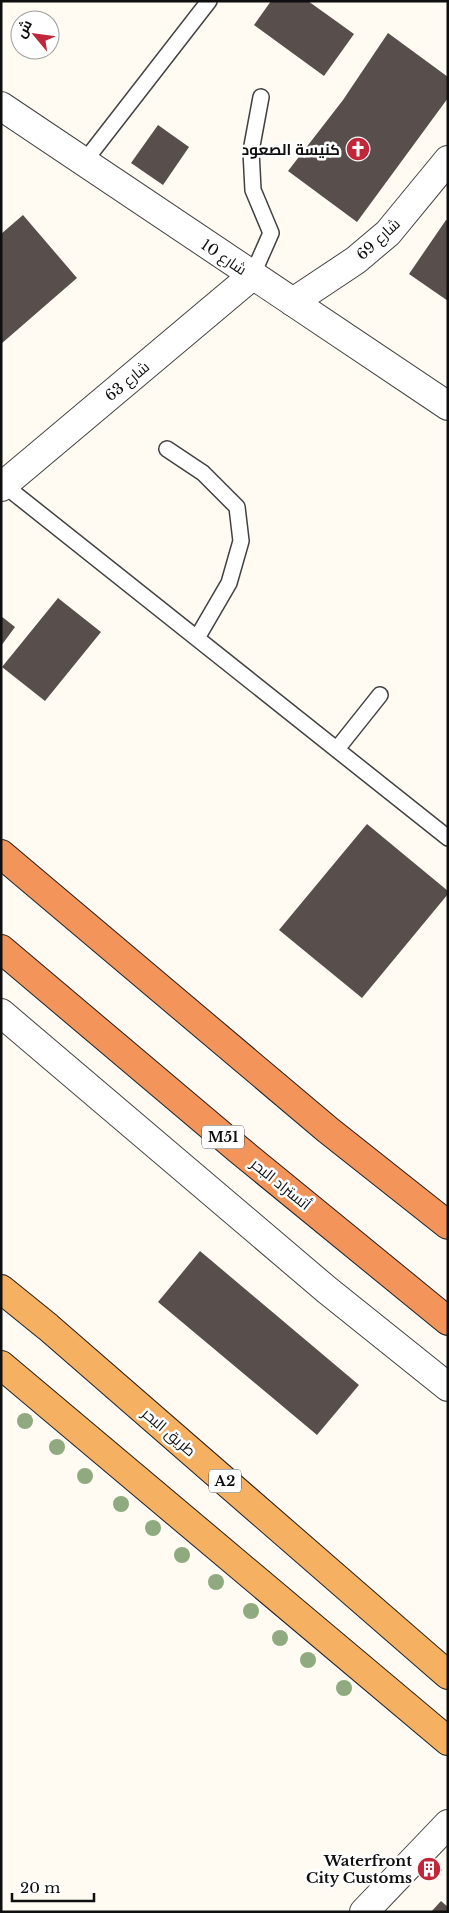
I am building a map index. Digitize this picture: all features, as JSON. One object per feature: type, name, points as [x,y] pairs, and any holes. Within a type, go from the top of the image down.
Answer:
[{"type":"highway","points":[[1,854],[328,1130],[448,1225]]},
{"type":"highway","name":"أتستراد البحر","points":[[1,949],[239,1150],[448,1321]]},
{"type":"highway","name":"طريق البحر","points":[[1,1289],[48,1327],[448,1676]]},
{"type":"highway","points":[[1,1365],[448,1741]]},
{"type":"street","name":"شارع 10","points":[[1,106],[448,406]]},
{"type":"street","name":"شارع 69","points":[[293,302],[356,260],[388,233],[448,160]]},
{"type":"street","name":"شارع 63","points":[[3,486],[252,276]]},
{"type":"street","points":[[1,1013],[328,1290],[448,1387]]},
{"type":"street","points":[[364,1912],[448,1824]]},
{"type":"lane","points":[[84,162],[209,1]]},
{"type":"lane","points":[[252,276],[271,234],[253,190],[251,151],[261,97]]},
{"type":"lane","points":[[167,449],[203,473],[238,507],[241,541],[229,583],[197,638]]},
{"type":"lane","points":[[3,486],[448,838]]},
{"type":"lane","points":[[337,749],[380,695]]},
{"type":"building","points":[[271,1],[308,1],[354,34],[324,76],[254,25]]},
{"type":"building","name":"كنيسة الصعود","points":[[388,33],[448,77],[448,98],[357,222],[288,171],[343,100]]},
{"type":"building","points":[[158,125],[189,147],[163,185],[131,163]]},
{"type":"building","points":[[23,215],[77,278],[1,344],[1,234]]},
{"type":"building","points":[[446,220],[448,221],[448,301],[409,274]]},
{"type":"building","points":[[58,598],[101,632],[45,701],[2,667]]},
{"type":"building","points":[[1,616],[15,627],[1,646]]},
{"type":"building","points":[[367,824],[448,891],[448,894],[362,998],[279,930]]},
{"type":"building","points":[[200,1251],[359,1385],[317,1435],[158,1302]]},
{"type":"building","name":"Waterfront City Customs","points":[[426,1854],[442,1870],[431,1881],[415,1867]]},
{"type":"building","points":[[441,1901],[448,1907],[448,1912],[431,1912]]},
{"type":"place","name":"كنيسة الصعود","points":[[358,149]]},
{"type":"place","name":"Waterfront City Customs","points":[[429,1869]]}]
